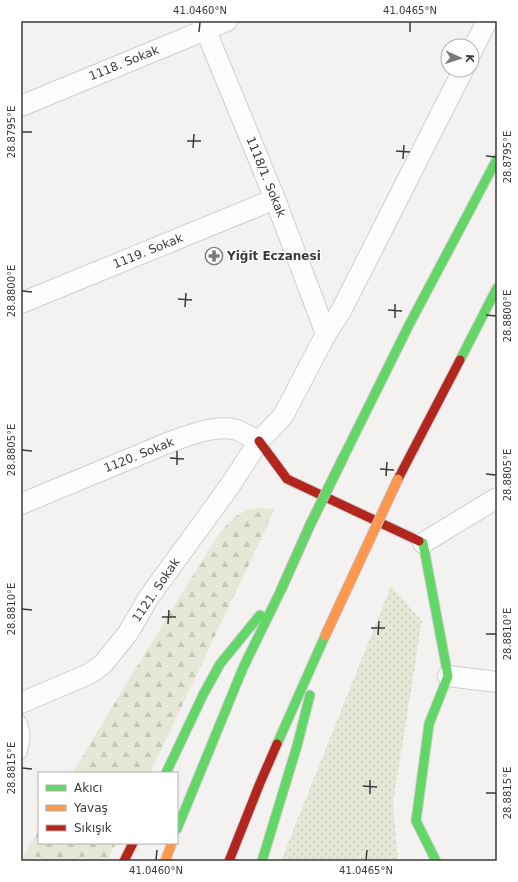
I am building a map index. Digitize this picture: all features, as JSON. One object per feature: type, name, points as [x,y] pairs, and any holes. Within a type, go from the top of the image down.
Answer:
[{"type":"main road","points":[[178,827],[243,668],[281,590],[310,525],[409,325],[497,159]]},
{"type":"main road","points":[[229,861],[260,783],[325,636],[398,479],[497,288]]},
{"type":"main road","points":[[259,441],[287,479],[423,543],[448,676],[429,724],[416,821],[436,861]]},
{"type":"main road","points":[[166,772],[203,694],[220,664],[281,590]]},
{"type":"main road","points":[[262,861],[297,746],[325,636]]},
{"type":"main road","points":[[124,861],[132,844]]},
{"type":"main road","points":[[164,861],[172,844]]},
{"type":"street","name":"1118. Sokak","points":[[21,106],[204,25],[227,21]]},
{"type":"street","points":[[478,38],[487,21]]},
{"type":"street","name":"1118/1. Sokak","points":[[204,25],[275,199],[326,334]]},
{"type":"street","name":"1121. Sokak","points":[[21,703],[89,674],[103,664],[128,633],[149,597],[259,441],[283,416],[326,334],[341,311],[458,78]]},
{"type":"street","name":"1119. Sokak","points":[[21,303],[275,199]]},
{"type":"street","name":"1120. Sokak","points":[[21,504],[170,442],[193,434],[213,429],[236,430],[259,441]]},
{"type":"street","points":[[423,543],[497,498]]},
{"type":"street","points":[[448,676],[497,682]]},
{"type":"lane","points":[[21,721],[24,730],[25,742],[21,754]]},
{"type":"green space","points":[[256,508],[275,509],[150,772],[74,772],[215,540],[232,520],[242,512]]},
{"type":"green space","points":[[391,586],[422,621],[393,804],[398,861],[281,861]]},
{"type":"green space","points":[[38,832],[38,844],[116,844],[107,861],[21,861]]},
{"type":"traffic: fast","points":[[344,456],[409,325],[497,159]]},
{"type":"traffic: fast","points":[[460,360],[497,288]]},
{"type":"traffic: fast","points":[[281,590],[310,525],[344,456]]},
{"type":"traffic: fast","points":[[419,541],[423,543],[448,676],[429,724],[416,821],[436,861]]},
{"type":"traffic: fast","points":[[178,827],[243,668],[281,590]]},
{"type":"traffic: fast","points":[[166,772],[203,695],[220,664],[260,615]]},
{"type":"traffic: fast","points":[[277,744],[325,636]]},
{"type":"traffic: fast","points":[[262,861],[297,746],[310,695]]},
{"type":"traffic: slow","points":[[325,636],[398,479]]},
{"type":"traffic: slow","points":[[165,861],[172,844]]},
{"type":"traffic: jam","points":[[398,479],[460,360]]},
{"type":"traffic: jam","points":[[259,441],[287,479],[419,541]]},
{"type":"traffic: jam","points":[[229,861],[277,744]]},
{"type":"traffic: jam","points":[[124,861],[132,844]]},
{"type":"place","name":"Yiğit Eczanesi","points":[[214,256]]}]
